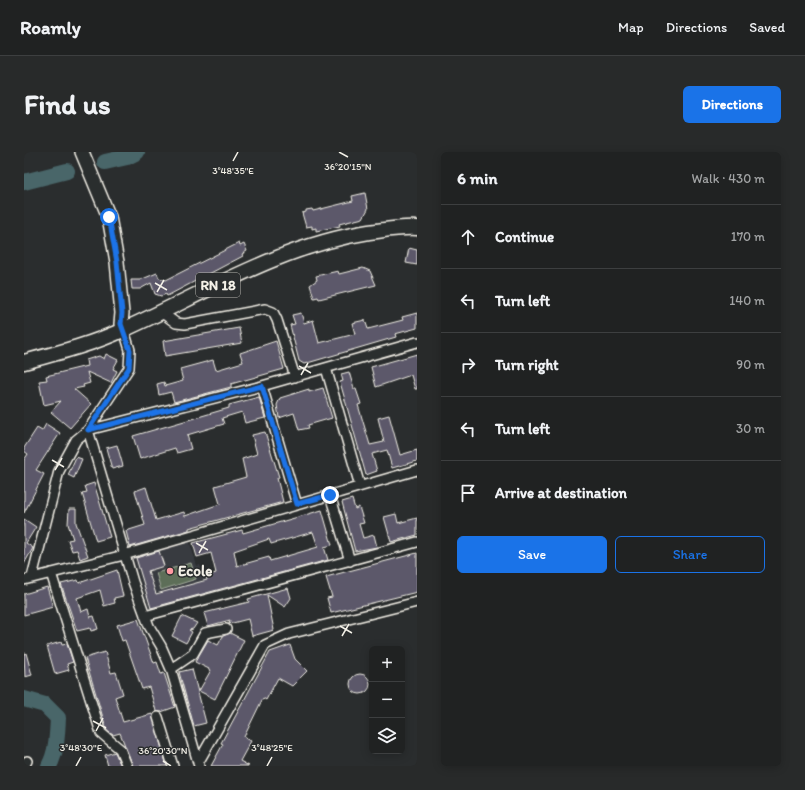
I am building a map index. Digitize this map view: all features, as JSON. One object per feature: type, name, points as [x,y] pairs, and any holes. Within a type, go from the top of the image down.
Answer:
[{"type":"main road","points":[[82,152],[103,202],[114,239],[122,313],[121,324],[124,330]]},
{"type":"main road","name":"RN 18","points":[[24,362],[94,342],[124,330],[262,263],[308,246],[351,235],[403,227],[417,228]]},
{"type":"street","points":[[161,312],[176,323],[185,324],[265,309],[273,312],[277,320],[295,377]]},
{"type":"street","points":[[124,330],[130,350],[129,368],[88,430],[76,440],[59,471],[28,578],[124,555],[417,470]]},
{"type":"street","points":[[88,430],[262,386],[417,342]]},
{"type":"street","points":[[326,368],[360,486]]},
{"type":"street","points":[[262,386],[297,504]]},
{"type":"street","points":[[88,430],[124,555],[145,616],[171,669],[199,764]]},
{"type":"street","points":[[330,495],[350,561]]},
{"type":"street","points":[[145,616],[417,542]]},
{"type":"street","points":[[51,573],[100,733],[120,749],[127,766]]},
{"type":"street","points":[[199,764],[265,645],[289,634],[417,602]]},
{"type":"street","points":[[171,669],[193,654],[201,637],[205,633],[226,629]]},
{"type":"street","points":[[158,717],[173,766]]},
{"type":"shaded area","name":"Ecole","points":[[189,540],[197,566],[200,565],[209,593],[150,611],[133,557]]},
{"type":"green space","points":[[191,563],[196,579],[161,590],[156,573]]},
{"type":"building","points":[[365,193],[368,209],[363,218],[339,224],[340,226],[316,231],[316,228],[312,229],[312,226],[306,227],[302,213],[306,212],[306,210],[312,209],[313,211],[353,201],[352,196]]},
{"type":"building","points":[[239,243],[240,246],[244,244],[247,251],[242,254],[243,256],[167,296],[166,294],[161,296],[155,294],[151,283],[140,289],[132,289],[131,280],[140,280],[157,273],[159,278],[166,280]]},
{"type":"building","points":[[409,248],[417,250],[417,265],[406,263]]},
{"type":"building","points":[[363,268],[370,271],[376,285],[319,299],[318,297],[314,298],[310,285],[317,280],[316,276],[338,271],[339,274]]},
{"type":"building","points":[[301,313],[304,323],[313,320],[319,343],[355,334],[352,323],[365,320],[368,329],[403,320],[402,317],[417,313],[417,328],[395,334],[396,337],[304,364],[299,361],[290,325],[295,324],[292,315]]},
{"type":"building","points":[[239,328],[242,343],[165,356],[163,341]]},
{"type":"building","points":[[276,341],[284,369],[231,384],[231,387],[174,402],[171,392],[159,395],[157,384],[164,382],[165,386],[183,381],[180,369],[213,360],[216,370],[243,362],[240,353]]},
{"type":"building","points":[[106,354],[118,360],[113,369],[117,371],[111,383],[87,372],[90,383],[83,385],[84,387],[74,389],[91,404],[70,428],[51,412],[61,401],[44,405],[39,381],[47,380],[46,376],[87,366],[86,360],[99,356],[104,359]]},
{"type":"building","points":[[417,354],[417,389],[415,389],[411,375],[376,387],[371,367]]},
{"type":"building","points":[[349,372],[354,389],[356,389],[361,404],[358,405],[370,445],[384,442],[378,418],[389,415],[400,455],[417,450],[417,461],[392,468],[387,450],[372,454],[377,471],[366,475],[340,382],[343,381],[341,374]]},
{"type":"building","points":[[323,388],[332,418],[308,425],[309,428],[299,430],[294,413],[279,418],[277,405],[280,398],[309,389],[309,392]]},
{"type":"building","points":[[259,397],[265,418],[245,423],[242,412],[222,418],[224,424],[187,435],[191,449],[177,453],[175,448],[140,459],[133,436],[229,408],[229,405]]},
{"type":"building","points":[[46,424],[60,433],[36,470],[44,474],[24,513],[24,460],[28,454],[24,451],[24,448],[37,428],[42,431]]},
{"type":"building","points":[[265,432],[279,477],[277,478],[283,502],[189,528],[189,530],[130,547],[126,531],[145,525],[135,491],[146,487],[156,520],[184,512],[185,516],[220,504],[215,486],[246,477],[242,459],[257,454],[252,435]]},
{"type":"building","points":[[117,445],[123,466],[112,469],[106,448]]},
{"type":"building","points":[[76,457],[82,459],[74,478],[68,475]]},
{"type":"building","points":[[94,483],[110,537],[96,541],[82,493],[87,492],[85,486]]},
{"type":"building","points":[[352,499],[355,509],[359,507],[364,523],[359,524],[363,538],[374,535],[377,547],[355,551],[342,502]]},
{"type":"building","points":[[69,509],[76,509],[76,523],[88,556],[80,559],[77,550],[72,551],[68,540],[73,539],[68,524]]},
{"type":"building","points":[[322,510],[332,545],[324,547],[328,560],[151,608],[136,558],[159,551],[164,566],[148,571],[156,594],[207,580],[206,576],[216,573],[211,553],[197,557],[193,543],[242,530],[243,533]],"holes":[[[313,532],[318,547],[270,561],[269,557],[237,566],[234,551],[269,539],[271,544]]]},
{"type":"building","points":[[396,514],[398,523],[417,518],[417,535],[391,542],[384,517]]},
{"type":"building","points":[[24,519],[36,527],[26,543],[33,548],[24,564]]},
{"type":"building","points":[[417,553],[417,592],[331,613],[327,598],[332,597],[326,577]]},
{"type":"building","points":[[117,570],[123,596],[114,598],[115,603],[104,606],[100,590],[77,598],[81,612],[88,609],[90,617],[94,616],[98,629],[91,631],[90,628],[77,631],[61,584],[78,580],[79,583]]},
{"type":"building","points":[[47,587],[53,607],[24,615],[24,594]]},
{"type":"building","points":[[288,588],[291,598],[285,607],[267,595],[274,630],[252,636],[248,619],[229,624],[230,620],[208,626],[204,613],[249,602],[248,599]]},
{"type":"building","points":[[182,616],[197,623],[193,629],[189,630],[192,632],[186,643],[172,636]]},
{"type":"building","points":[[138,619],[154,663],[157,662],[161,674],[164,673],[175,707],[161,712],[156,711],[149,687],[142,689],[125,640],[122,641],[117,625]]},
{"type":"building","points":[[230,633],[244,640],[215,699],[199,691],[211,670],[195,662],[208,640],[218,645],[223,636]]},
{"type":"building","points":[[61,642],[62,645],[67,644],[73,662],[67,664],[69,670],[55,674],[47,646]]},
{"type":"building","points":[[290,645],[295,659],[307,671],[292,686],[278,678],[266,700],[263,698],[244,737],[251,741],[240,761],[249,766],[211,766],[223,744],[221,743],[270,652]]},
{"type":"building","points":[[105,652],[111,673],[116,672],[123,694],[115,697],[123,722],[152,714],[167,766],[133,766],[120,733],[113,735],[107,731],[85,658]]},
{"type":"building","points":[[26,653],[32,675],[25,677],[24,654]]},
{"type":"building","points":[[192,669],[206,723],[194,726],[179,672]]},
{"type":"building","points":[[360,674],[367,677],[369,680],[369,688],[367,691],[360,694],[353,691],[350,684],[353,677]]},
{"type":"building","points":[[115,752],[121,766],[108,766],[105,755]]},
{"type":"waterway","points":[[105,162],[127,157],[137,152]]},
{"type":"waterway","points":[[24,182],[67,171]]},
{"type":"waterway","points":[[24,699],[45,705],[58,718],[55,749],[49,766]]},
{"type":"place","name":"Ecole","points":[[170,571]]},
{"type":"route","points":[[109,217],[117,262],[122,313],[121,324],[129,343],[130,350],[129,368],[124,379],[88,430],[262,386],[297,504],[330,495]]}]
